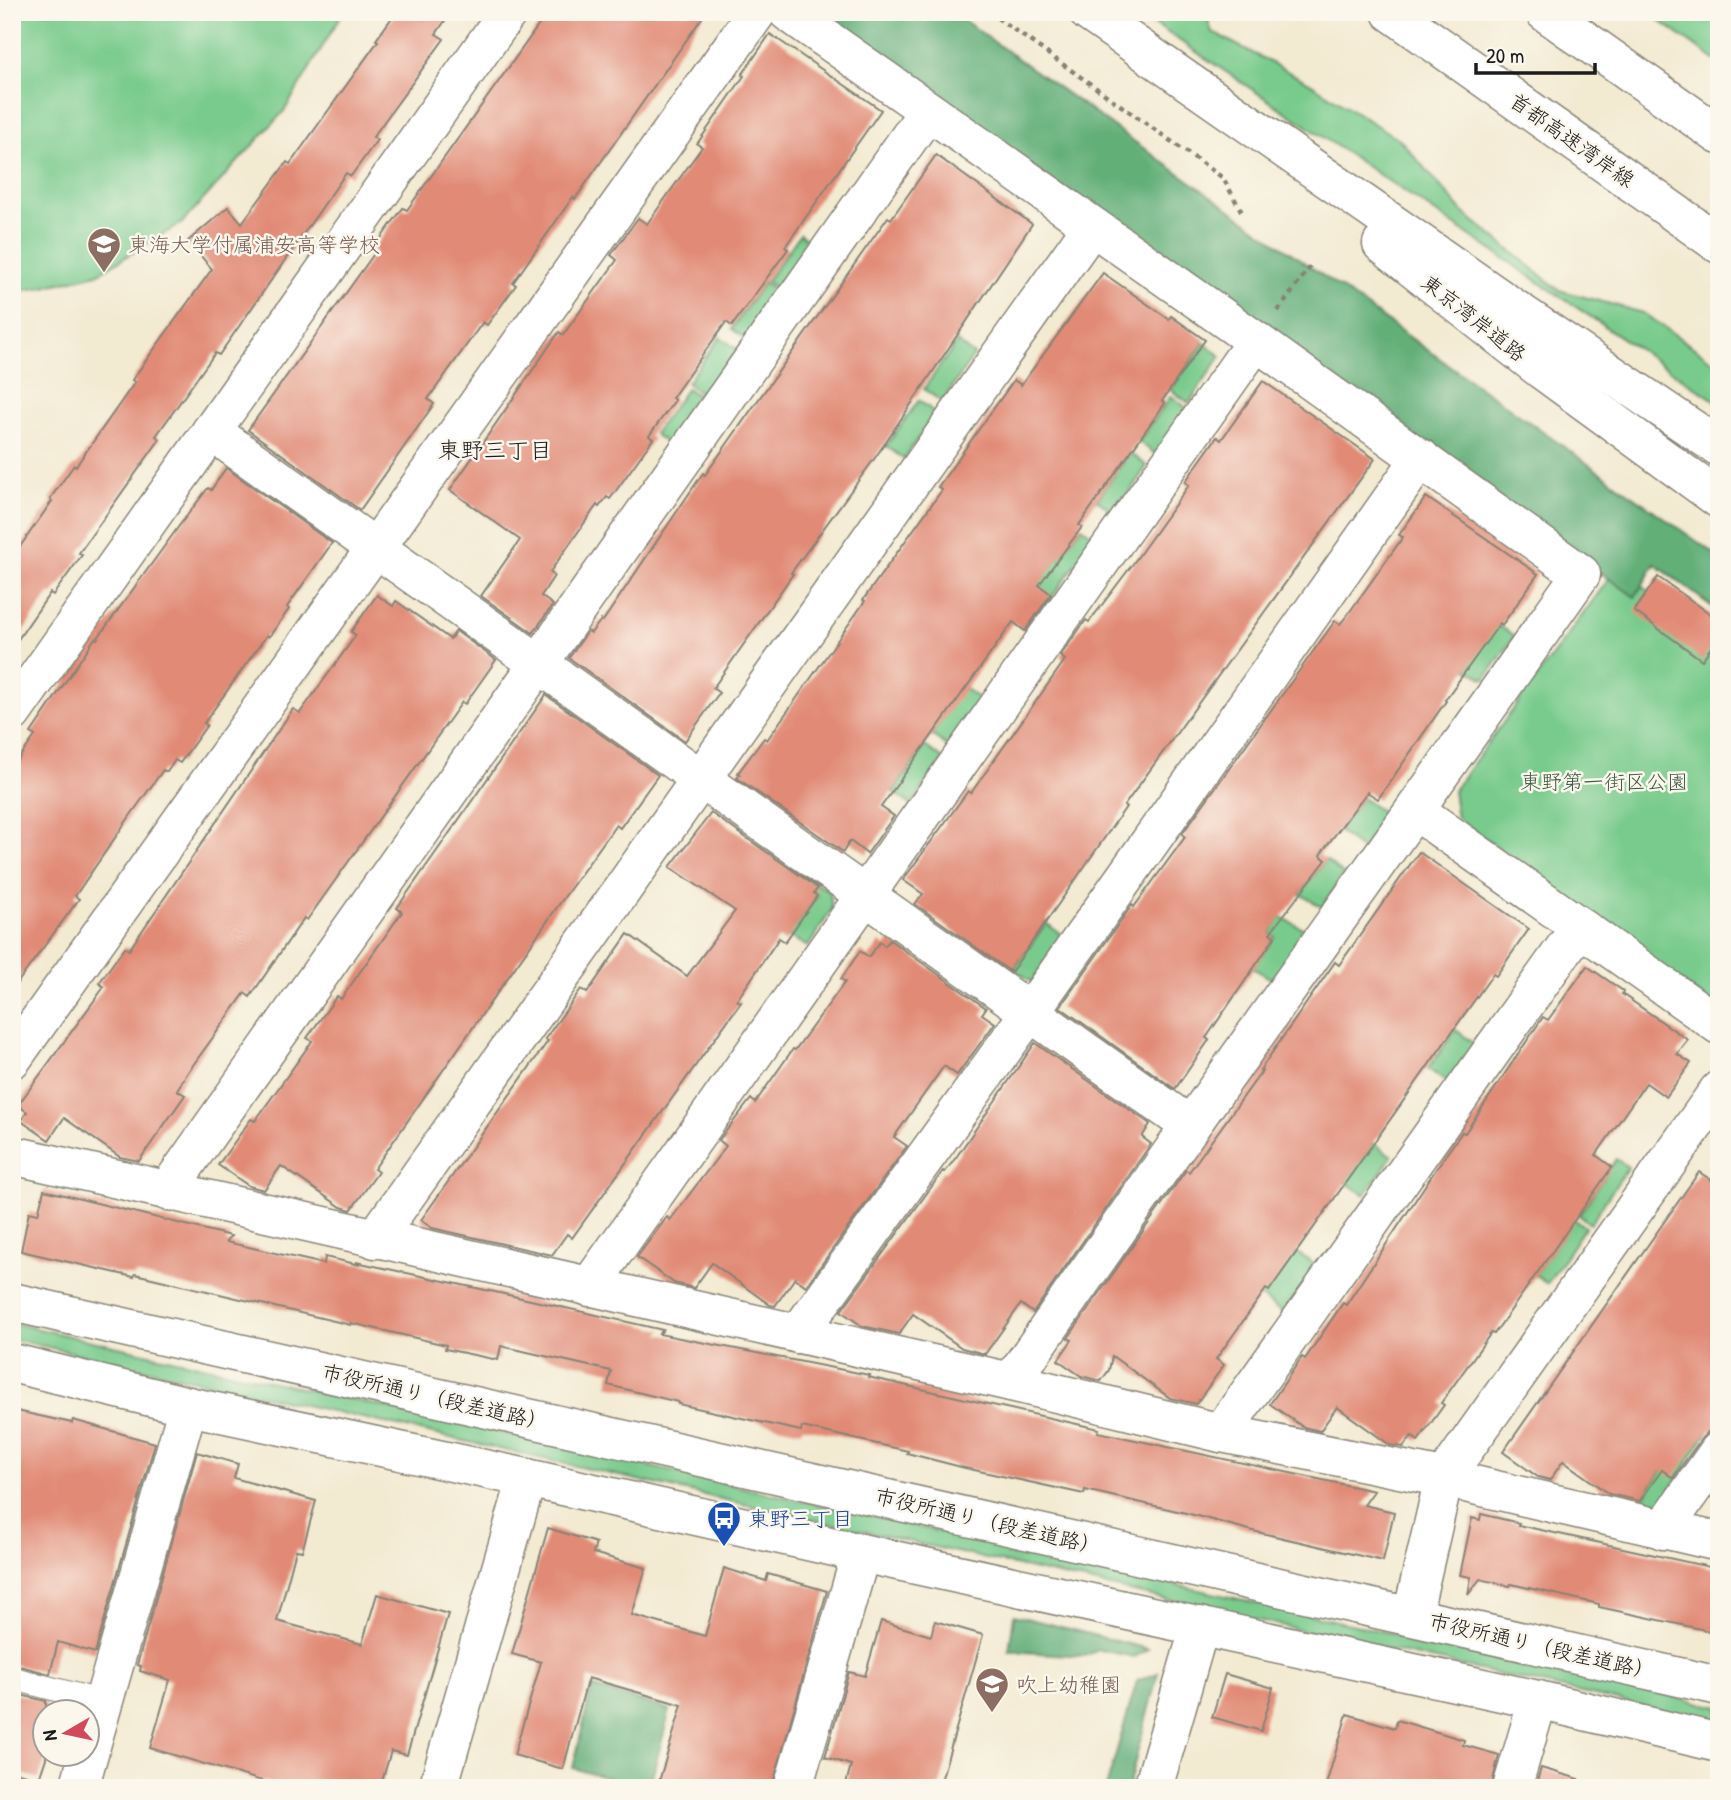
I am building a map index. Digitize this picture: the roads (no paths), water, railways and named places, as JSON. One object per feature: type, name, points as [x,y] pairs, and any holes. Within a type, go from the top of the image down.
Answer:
[{"type":"main road","points":[[12,713],[508,12]]},
{"type":"main road","points":[[12,1059],[757,12]]},
{"type":"main road","points":[[788,12],[1581,573],[1416,811],[1189,1125],[1011,1382]]},
{"type":"main road","name":"東京湾岸道路","points":[[1088,12],[1526,317],[1719,447]]},
{"type":"main road","name":"首都高速湾岸線","points":[[1391,12],[1719,244]]},
{"type":"main road","points":[[1545,12],[1719,135]]},
{"type":"main road","points":[[167,1191],[928,111]]},
{"type":"main road","name":"東京湾岸道路","points":[[1242,119],[1403,263],[1542,370],[1719,499]]},
{"type":"main road","points":[[375,1239],[1092,226]]},
{"type":"main road","points":[[589,1287],[1256,341]]},
{"type":"main road","points":[[211,431],[1189,1125]]},
{"type":"main road","points":[[798,1334],[1030,1012],[1421,458]]},
{"type":"main road","points":[[1416,811],[1719,1025]]},
{"type":"main road","points":[[1221,1433],[1579,928]]},
{"type":"main road","points":[[1412,1616],[1444,1478],[1719,1090]]},
{"type":"main road","points":[[12,1155],[1011,1382],[1221,1433],[1444,1478],[1719,1542]]},
{"type":"main road","name":"市役所通り（段差道路）","points":[[12,1302],[1719,1686]]},
{"type":"main road","points":[[12,1363],[188,1406],[1538,1700],[1719,1743]]},
{"type":"main road","points":[[79,1788],[188,1406]]},
{"type":"main road","points":[[1662,1530],[1719,1451]]},
{"type":"main road","points":[[438,1788],[527,1478]]},
{"type":"main road","points":[[793,1788],[861,1553]]},
{"type":"main road","points":[[1153,1788],[1200,1626]]},
{"type":"main road","points":[[1512,1788],[1538,1700]]},
{"type":"lane","points":[[12,1678],[103,1702]]},
{"type":"place","name":"東海大学付属浦安高等学校","points":[[104,274]]},
{"type":"place","name":"東野三丁目","points":[[724,1548]]},
{"type":"place","name":"吹上幼稚園","points":[[992,1714]]},
{"type":"district","name":"東野三丁目","points":[[495,449]]},
{"type":"park label","name":"東野第一街区公園","points":[[1604,781]]}]
